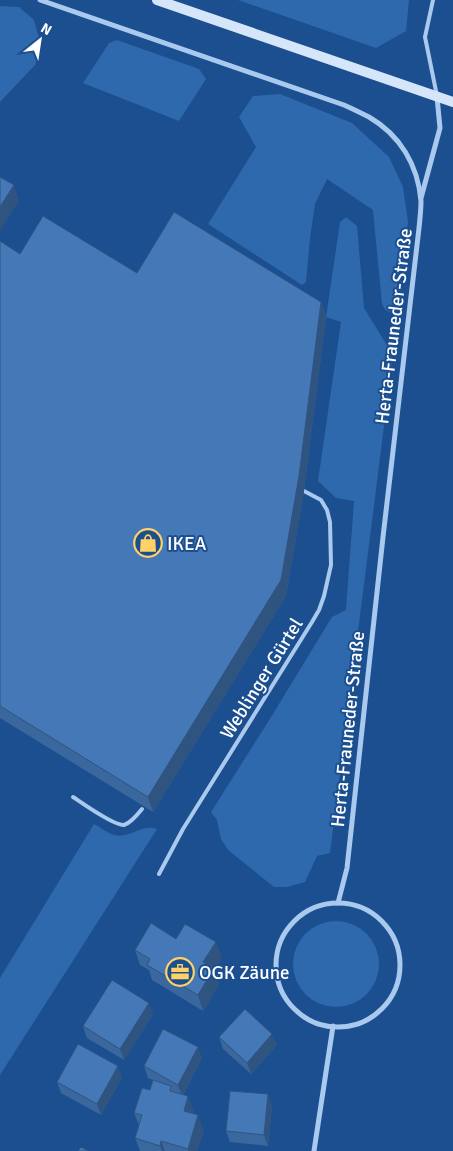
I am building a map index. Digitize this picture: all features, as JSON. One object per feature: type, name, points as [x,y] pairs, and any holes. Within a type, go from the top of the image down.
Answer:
[{"type":"main road","points":[[157,0],[453,102]]},
{"type":"street","name":"Herta-Frauneder-Straße","points":[[40,0],[336,102],[370,118],[393,135],[406,152],[416,175],[421,201],[419,228],[347,868],[338,902]]},
{"type":"street","points":[[421,201],[440,128],[437,96]]},
{"type":"street","points":[[338,902],[357,906],[380,920],[396,942],[400,960],[399,978],[393,995],[382,1009],[368,1020],[351,1026],[333,1026],[312,1021],[294,1008],[282,991],[276,970],[278,948],[287,929],[301,915],[318,906],[338,902]]},
{"type":"street","points":[[314,1151],[333,1026]]},
{"type":"lane","points":[[433,0],[425,37],[437,96]]},
{"type":"lane","name":"Weblinger Gürtel","points":[[158,874],[183,829],[319,610],[331,564],[330,522],[327,510],[321,500],[304,491]]},
{"type":"lane","points":[[73,797],[100,815],[121,824],[128,822],[142,809]]},
{"type":"shaded area","points":[[238,0],[409,0],[406,31],[376,48]]},
{"type":"shaded area","points":[[0,6],[19,7],[34,20],[39,38],[39,54],[35,65],[0,102]]},
{"type":"shaded area","points":[[117,40],[199,69],[206,79],[179,121],[83,83],[109,43]]},
{"type":"shaded area","points":[[280,94],[352,123],[389,157],[403,187],[408,222],[397,313],[386,311],[382,304],[373,210],[327,179],[315,204],[306,282],[302,285],[208,224],[256,147],[239,117],[253,96]]},
{"type":"shaded area","points":[[346,217],[357,226],[364,308],[393,355],[330,853],[317,856],[305,882],[287,887],[274,887],[228,850],[221,839],[217,820],[211,812],[332,617],[346,610],[354,501],[336,498],[318,481],[341,322],[326,317],[340,222]]},
{"type":"shaded area","points":[[94,824],[117,836],[145,828],[157,829],[0,1075],[0,978]]},
{"type":"shaded area","points":[[336,921],[352,924],[360,928],[372,940],[376,948],[379,964],[376,980],[372,988],[360,1000],[352,1004],[336,1007],[320,1004],[312,1000],[300,988],[296,980],[293,964],[296,948],[300,940],[312,928],[320,924]]},
{"type":"building","points":[[0,177],[14,185],[0,207]]},
{"type":"building","name":"IKEA","points":[[174,212],[321,302],[299,476],[281,580],[148,797],[0,706],[0,241],[20,254],[43,216],[137,273]]},
{"type":"building","points":[[151,923],[176,939],[185,924],[216,942],[203,962],[214,968],[198,995],[147,965],[150,959],[135,950]]},
{"type":"building","points":[[112,980],[149,1003],[120,1049],[83,1026]]},
{"type":"building","points":[[245,1009],[272,1034],[247,1063],[219,1037]]},
{"type":"building","points":[[163,1029],[198,1047],[178,1085],[144,1066]]},
{"type":"building","points":[[78,1044],[118,1066],[97,1104],[57,1082]]},
{"type":"building","points":[[153,1080],[171,1086],[170,1091],[188,1096],[184,1111],[198,1115],[188,1149],[161,1141],[160,1146],[135,1138],[142,1115],[134,1113],[142,1088],[150,1090]]},
{"type":"building","points":[[230,1091],[268,1094],[264,1135],[226,1131]]},
{"type":"building","points":[[81,1147],[88,1151],[78,1151]]},
{"type":"place","name":"IKEA","points":[[148,543]]},
{"type":"place","name":"OGK Zäune","points":[[180,972]]}]
